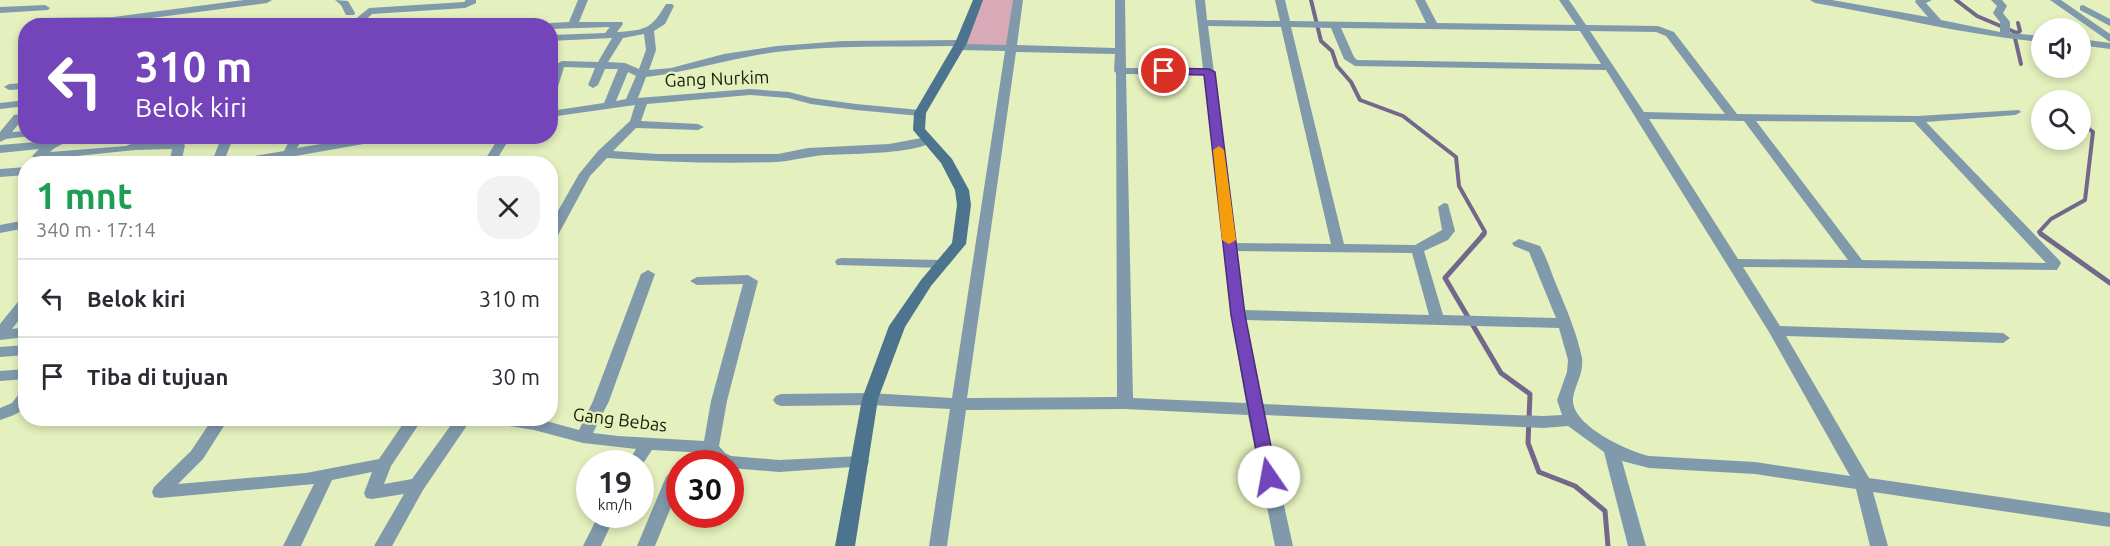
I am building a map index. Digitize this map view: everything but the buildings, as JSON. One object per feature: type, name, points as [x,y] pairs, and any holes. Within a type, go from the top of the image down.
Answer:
[{"type":"main road","points":[[844,546],[861,462],[870,399],[897,326],[959,244],[964,205],[958,179],[927,141],[918,126],[920,113],[960,45],[978,0]]},
{"type":"street","points":[[340,0],[345,3],[350,13]]},
{"type":"street","points":[[350,13],[410,4],[465,5],[471,3],[471,0]]},
{"type":"street","points":[[573,24],[584,0]]},
{"type":"street","points":[[938,546],[1018,0]]},
{"type":"street","points":[[1120,0],[1119,71],[1125,403]]},
{"type":"street","points":[[1200,0],[1238,315],[1284,546]]},
{"type":"street","points":[[1280,0],[1338,247]]},
{"type":"street","points":[[1420,0],[1433,26]]},
{"type":"street","points":[[1564,0],[1641,115],[1776,331],[1863,483],[1879,546]]},
{"type":"street","points":[[1815,0],[2031,37]]},
{"type":"street","points":[[1927,0],[1920,2],[1938,23]]},
{"type":"street","points":[[1990,0],[1997,0],[2002,6],[1998,13],[2006,22],[2005,33]]},
{"type":"street","points":[[2055,0],[2066,9],[2092,23],[2110,39]]},
{"type":"street","points":[[2071,2],[2110,23]]},
{"type":"street","points":[[124,18],[204,4],[272,3]]},
{"type":"street","points":[[38,18],[48,4]]},
{"type":"street","points":[[0,10],[48,4]]},
{"type":"street","points":[[558,37],[645,30],[658,25],[669,6]]},
{"type":"street","points":[[361,18],[369,11]]},
{"type":"street","points":[[347,18],[350,13]]},
{"type":"street","points":[[1204,23],[1650,28],[1667,32],[1734,118]]},
{"type":"street","points":[[558,25],[573,24],[616,31]]},
{"type":"street","points":[[1334,24],[1349,59],[1354,63],[1610,67]]},
{"type":"street","points":[[558,223],[585,174],[637,120],[636,101],[640,74],[651,50],[645,30]]},
{"type":"street","points":[[592,85],[599,65],[611,52],[616,31]]},
{"type":"street","points":[[560,50],[565,37]]},
{"type":"street","points":[[2091,43],[2110,46]]},
{"type":"street","points":[[558,67],[562,64],[625,66],[640,74],[671,71],[708,61],[777,49],[843,44],[960,45],[1010,49],[1120,51]]},
{"type":"street","points":[[609,105],[625,66]]},
{"type":"street","points":[[1119,71],[1209,72]]},
{"type":"street","points":[[9,87],[18,86]]},
{"type":"street","name":"Gang Nurkim","points":[[558,113],[636,101],[750,92],[789,95],[811,101],[856,107],[920,113]]},
{"type":"street","points":[[0,106],[18,110]]},
{"type":"street","points":[[1641,115],[1917,119],[2015,112]]},
{"type":"street","points":[[1748,118],[1858,265]]},
{"type":"street","points":[[1,141],[18,119]]},
{"type":"street","points":[[1733,263],[2044,268],[2054,264],[1917,119]]},
{"type":"street","points":[[633,124],[698,127]]},
{"type":"street","points":[[1,141],[18,136]]},
{"type":"street","points":[[1,141],[18,140]]},
{"type":"street","points":[[602,154],[666,158],[778,158],[808,152],[877,149],[927,141]]},
{"type":"street","points":[[38,156],[52,144]]},
{"type":"street","points":[[46,156],[134,144],[140,148],[179,145],[177,156]]},
{"type":"street","points":[[120,156],[134,144]]},
{"type":"street","points":[[289,152],[294,144]]},
{"type":"street","points":[[268,156],[340,144]]},
{"type":"street","points":[[0,173],[18,172]]},
{"type":"street","points":[[1230,247],[1417,249],[1443,237],[1449,231],[1444,207]]},
{"type":"street","points":[[0,229],[18,226]]},
{"type":"street","points":[[1519,243],[1535,249],[1565,323],[1575,360],[1565,400],[1571,420],[1611,449],[1631,458],[1649,462],[1755,468],[2110,520]]},
{"type":"street","points":[[1417,249],[1437,319]]},
{"type":"street","points":[[842,262],[942,264]]},
{"type":"street","points":[[583,437],[601,400],[648,274]]},
{"type":"street","points":[[697,281],[748,279],[751,281],[719,401],[715,450]]},
{"type":"street","points":[[0,335],[18,311]]},
{"type":"street","points":[[1238,315],[1565,323]]},
{"type":"street","points":[[1776,331],[2003,338]]},
{"type":"street","points":[[0,335],[18,333]]},
{"type":"street","points":[[0,352],[18,351]]},
{"type":"street","points":[[0,376],[18,375]]},
{"type":"street","points":[[781,400],[870,399],[959,404],[1125,403],[1542,422],[1571,420]]},
{"type":"street","points":[[0,414],[18,406]]},
{"type":"street","points":[[217,426],[197,455],[160,492],[325,477],[384,464]]},
{"type":"street","points":[[410,426],[384,464],[372,493],[417,485]]},
{"type":"street","points":[[383,546],[417,485],[459,426]]},
{"type":"street","name":"Gang Bebas","points":[[542,426],[583,437],[698,450]]},
{"type":"street","points":[[643,450],[647,444]]},
{"type":"street","points":[[1611,449],[1637,546]]},
{"type":"street","name":"Gang Bebas","points":[[744,463],[779,466],[861,462]]},
{"type":"street","points":[[292,546],[325,477]]},
{"type":"street","points":[[646,546],[666,497]]},
{"type":"street","points":[[592,546],[601,528]]},
{"type":"shaded area","points":[[982,0],[1016,0],[1007,46],[962,45]]},
{"type":"waterway","points":[[1311,0],[1321,41],[1332,51],[1337,66],[1351,82],[1360,100],[1403,116],[1456,157],[1459,186],[1485,232],[1482,235]]},
{"type":"waterway","points":[[1956,0],[1977,16],[2017,33]]},
{"type":"waterway","points":[[2017,33],[2020,31],[2018,23]]},
{"type":"waterway","points":[[2015,38],[2021,64]]},
{"type":"waterway","points":[[2091,130],[2093,132],[2091,149]]},
{"type":"waterway","points":[[2043,235],[2039,232],[2051,219],[2085,200],[2091,150]]},
{"type":"waterway","points":[[1484,234],[1445,278],[1501,373],[1530,394],[1528,443],[1539,472],[1575,486],[1605,511],[1608,546]]},
{"type":"waterway","points":[[2041,234],[2110,283]]},
{"type":"slow traffic","points":[[1219,150],[1229,240]]},
{"type":"route","points":[[1164,71],[1209,72],[1238,315],[1269,477]]}]
